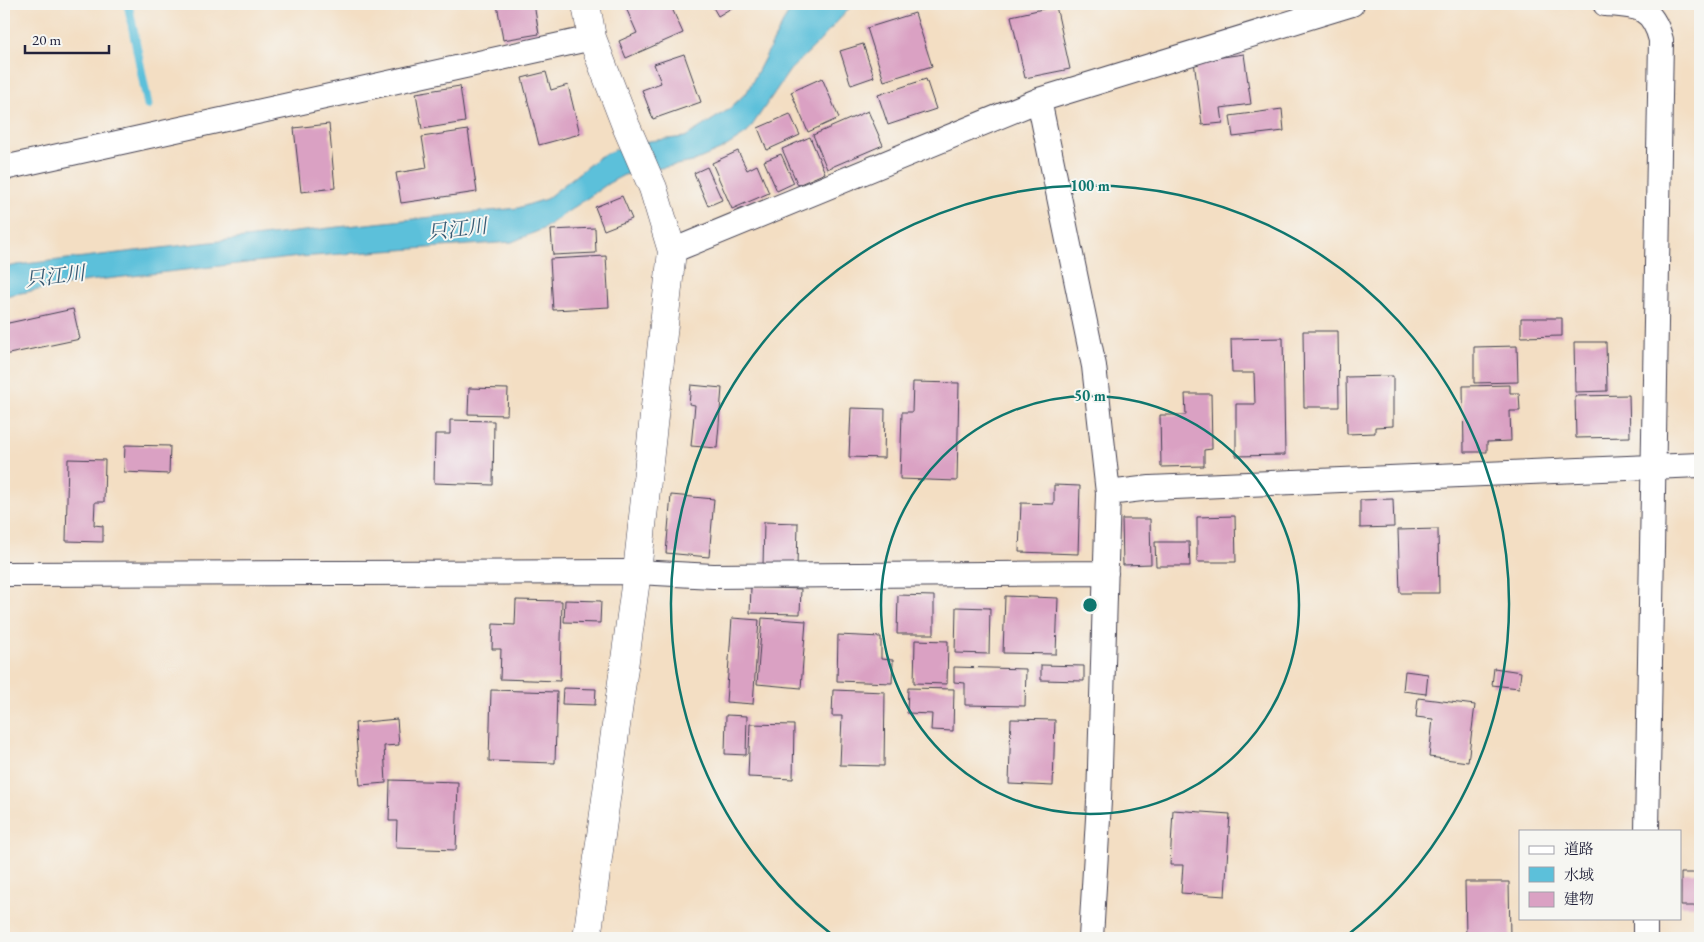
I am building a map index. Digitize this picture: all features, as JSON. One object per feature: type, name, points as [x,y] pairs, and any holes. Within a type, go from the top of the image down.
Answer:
[{"type":"street","points":[[586,4],[592,38],[626,126],[653,188],[672,251],[637,572],[587,938]]},
{"type":"street","points":[[672,251],[1039,100],[1352,4]]},
{"type":"street","points":[[1605,4],[1634,6],[1649,14],[1658,27],[1661,40],[1647,830]]},
{"type":"street","points":[[4,168],[592,38]]},
{"type":"street","points":[[1039,100],[1094,366],[1108,493],[1099,801],[1091,938]]},
{"type":"street","points":[[1108,493],[1150,488],[1700,465]]},
{"type":"street","points":[[4,574],[637,572],[713,576],[1106,574]]},
{"type":"street","points":[[1645,920],[1645,938]]},
{"type":"water","name":"只江川","points":[[802,4],[853,4],[819,42],[790,70],[747,133],[722,149],[692,162],[624,175],[609,183],[543,229],[512,242],[299,257],[88,281],[4,296],[4,268],[17,265],[518,208],[546,199],[599,157],[614,150],[649,141],[685,137],[728,110],[747,92],[787,15]]},
{"type":"building","points":[[497,4],[534,4],[539,34],[503,40]]},
{"type":"building","points":[[636,4],[670,4],[683,33],[626,58],[619,41],[637,33],[626,8]]},
{"type":"building","points":[[711,4],[738,4],[718,16]]},
{"type":"building","points":[[1056,6],[1070,69],[1025,78],[1011,16]]},
{"type":"building","points":[[915,13],[932,66],[884,81],[867,28]]},
{"type":"building","points":[[863,44],[874,77],[851,85],[840,51]]},
{"type":"building","points":[[684,54],[701,102],[653,119],[642,90],[661,83],[654,64]]},
{"type":"building","points":[[1244,54],[1251,104],[1221,108],[1223,123],[1202,125],[1194,61]]},
{"type":"building","points":[[546,72],[551,90],[568,85],[580,134],[539,145],[522,78]]},
{"type":"building","points":[[822,78],[839,118],[808,132],[791,92]]},
{"type":"building","points":[[926,79],[936,109],[888,125],[878,95]]},
{"type":"building","points":[[460,86],[465,122],[422,129],[416,93]]},
{"type":"building","points":[[1282,109],[1284,131],[1233,137],[1230,116]]},
{"type":"building","points":[[868,111],[883,145],[827,169],[813,135]]},
{"type":"building","points":[[790,114],[800,135],[767,150],[758,128]]},
{"type":"building","points":[[329,124],[335,188],[301,192],[294,128]]},
{"type":"building","points":[[468,130],[477,192],[401,203],[396,173],[427,168],[422,137]]},
{"type":"building","points":[[810,137],[825,173],[798,185],[782,149]]},
{"type":"building","points":[[738,151],[747,170],[757,165],[769,193],[732,209],[712,163]]},
{"type":"building","points":[[781,154],[794,183],[777,191],[764,161]]},
{"type":"building","points":[[707,167],[722,200],[708,206],[694,173]]},
{"type":"building","points":[[622,196],[632,219],[604,230],[595,207]]},
{"type":"building","points":[[595,228],[596,253],[553,255],[551,230]]},
{"type":"building","points":[[606,256],[609,307],[553,310],[550,259]]},
{"type":"building","points":[[73,309],[80,339],[4,355],[4,324]]},
{"type":"building","points":[[1521,318],[1562,318],[1562,336],[1521,337]]},
{"type":"building","points":[[1303,331],[1338,331],[1339,407],[1304,407]]},
{"type":"building","points":[[1283,338],[1285,455],[1236,456],[1236,404],[1255,404],[1254,373],[1232,373],[1231,339]]},
{"type":"building","points":[[1574,342],[1606,342],[1607,391],[1575,392]]},
{"type":"building","points":[[1517,346],[1518,382],[1474,383],[1474,347]]},
{"type":"building","points":[[1393,376],[1393,426],[1375,427],[1375,433],[1347,434],[1346,377]]},
{"type":"building","points":[[913,382],[959,383],[957,481],[900,479],[902,412],[912,412]]},
{"type":"building","points":[[691,385],[722,388],[717,448],[691,446],[695,405],[689,404]]},
{"type":"building","points":[[1510,385],[1510,393],[1519,393],[1520,411],[1510,411],[1511,441],[1487,442],[1487,452],[1464,452],[1463,386]]},
{"type":"building","points":[[469,388],[508,389],[507,415],[468,414]]},
{"type":"building","points":[[1185,394],[1211,394],[1212,449],[1204,450],[1204,466],[1161,467],[1160,415],[1186,415]]},
{"type":"building","points":[[1629,395],[1630,437],[1576,438],[1575,396]]},
{"type":"building","points":[[851,408],[885,409],[884,458],[849,457]]},
{"type":"building","points":[[450,420],[494,421],[493,485],[434,483],[435,434],[450,434]]},
{"type":"building","points":[[125,445],[170,446],[169,474],[124,472]]},
{"type":"building","points":[[68,459],[105,460],[104,502],[95,502],[94,525],[103,526],[103,542],[66,541]]},
{"type":"building","points":[[1054,485],[1080,486],[1078,554],[1019,552],[1021,503],[1054,504]]},
{"type":"building","points":[[671,495],[714,499],[709,557],[666,553]]},
{"type":"building","points":[[1393,499],[1394,527],[1360,528],[1360,500]]},
{"type":"building","points":[[1235,516],[1236,562],[1197,562],[1197,517]]},
{"type":"building","points":[[1122,519],[1150,519],[1151,564],[1123,565]]},
{"type":"building","points":[[764,522],[798,523],[797,567],[763,566]]},
{"type":"building","points":[[1438,529],[1439,593],[1400,593],[1398,530]]},
{"type":"building","points":[[1155,542],[1189,542],[1190,566],[1156,566]]},
{"type":"building","points":[[751,587],[801,589],[800,614],[750,613]]},
{"type":"building","points":[[898,595],[934,596],[934,634],[897,634]]},
{"type":"building","points":[[1005,596],[1058,598],[1056,654],[1003,653]]},
{"type":"building","points":[[516,600],[562,601],[560,681],[500,679],[501,649],[492,649],[493,624],[515,625]]},
{"type":"building","points":[[565,600],[601,601],[600,623],[564,622]]},
{"type":"building","points":[[956,607],[990,608],[989,654],[955,653]]},
{"type":"building","points":[[732,618],[759,620],[753,704],[726,702]]},
{"type":"building","points":[[762,618],[806,621],[801,688],[757,684]]},
{"type":"building","points":[[838,635],[881,637],[881,659],[893,660],[892,683],[837,681]]},
{"type":"building","points":[[915,640],[948,641],[947,684],[914,683]]},
{"type":"building","points":[[1041,665],[1084,666],[1084,681],[1041,680]]},
{"type":"building","points":[[954,667],[1026,669],[1025,706],[965,705],[965,683],[954,682]]},
{"type":"building","points":[[1494,668],[1521,672],[1519,688],[1492,685]]},
{"type":"building","points":[[1405,671],[1428,674],[1426,694],[1403,691]]},
{"type":"building","points":[[563,688],[596,689],[595,705],[562,704]]},
{"type":"building","points":[[908,688],[954,689],[953,731],[931,730],[932,714],[907,713]]},
{"type":"building","points":[[491,690],[557,692],[555,763],[489,761]]},
{"type":"building","points":[[833,690],[885,692],[884,766],[840,765],[842,716],[832,716]]},
{"type":"building","points":[[1418,698],[1475,705],[1468,762],[1429,757],[1433,719],[1416,717]]},
{"type":"building","points":[[726,715],[747,716],[746,755],[725,754]]},
{"type":"building","points":[[397,719],[399,745],[384,746],[386,783],[360,785],[355,723]]},
{"type":"building","points":[[1011,719],[1055,720],[1053,786],[1009,784]]},
{"type":"building","points":[[750,724],[794,725],[793,779],[748,777]]},
{"type":"building","points":[[390,780],[458,782],[456,850],[396,848],[397,821],[389,821]]},
{"type":"building","points":[[1173,810],[1230,814],[1225,896],[1181,893],[1183,865],[1170,865]]},
{"type":"building","points":[[1682,873],[1700,873],[1700,906],[1682,906]]},
{"type":"building","points":[[1465,882],[1509,882],[1510,938],[1466,938]]},
{"type":"building","points":[[1266,934],[1291,936],[1291,938],[1266,938]]},
{"type":"waterway","points":[[128,4],[148,105]]}]
